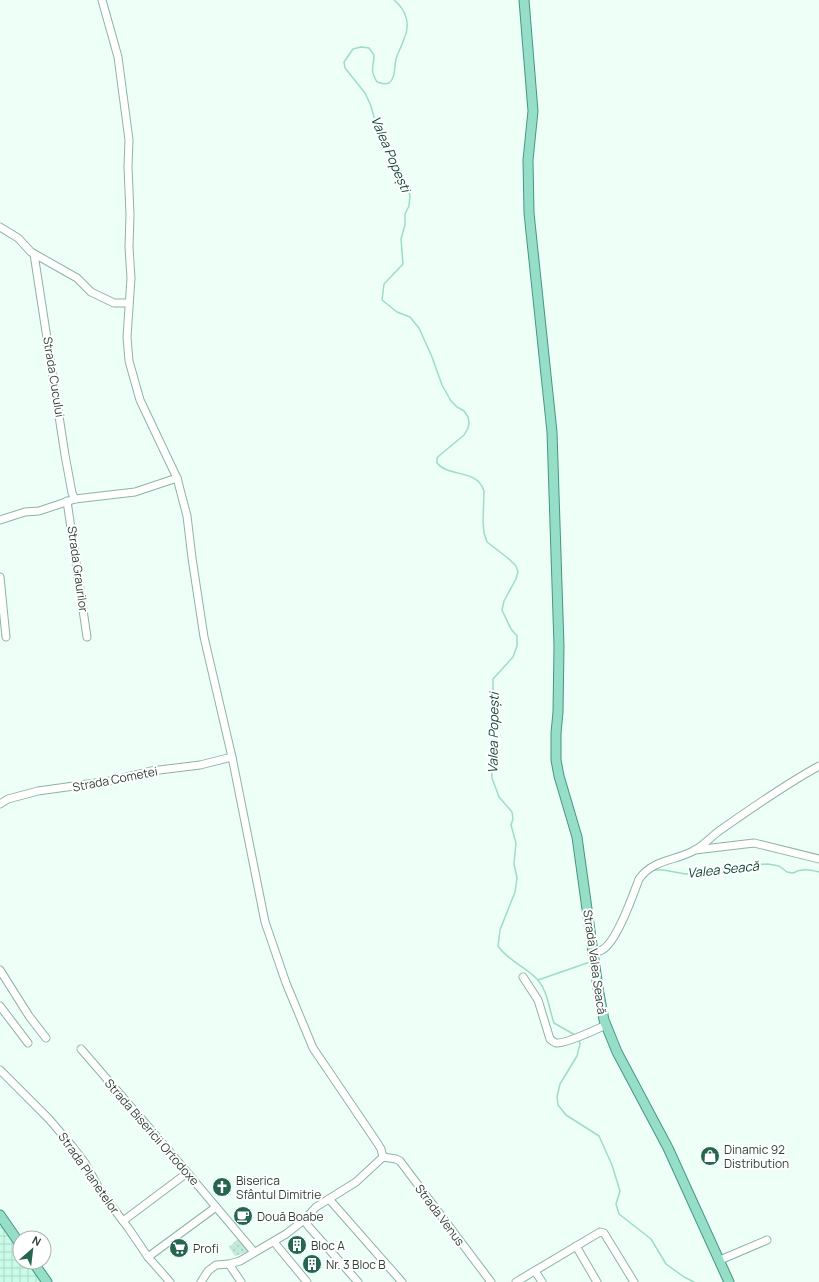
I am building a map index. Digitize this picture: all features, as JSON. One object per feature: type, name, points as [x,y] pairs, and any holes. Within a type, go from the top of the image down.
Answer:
[{"type":"main road","name":"Strada Valea Seacă","points":[[524,0],[533,111],[528,160],[529,209],[552,432],[559,612],[559,689],[556,760],[577,837],[600,1005],[606,1025],[617,1052],[668,1148],[729,1282]]},
{"type":"main road","points":[[0,1215],[12,1232]]},
{"type":"main road","points":[[38,1270],[46,1282]]},
{"type":"street","points":[[102,0],[118,57],[124,96],[128,140],[130,215],[129,247],[131,278],[128,337],[129,361],[140,400],[177,478],[187,516],[204,637],[232,757],[265,922],[286,983],[313,1048],[378,1144],[383,1157],[356,1182],[316,1207],[304,1220],[274,1242],[240,1261],[216,1265],[208,1271],[201,1282]]},
{"type":"street","points":[[0,227],[18,238],[28,250],[34,254],[77,278],[88,290],[100,298],[114,303],[129,303]]},
{"type":"street","name":"Strada Cucului","points":[[34,254],[65,455],[72,492],[75,499]]},
{"type":"street","points":[[0,520],[25,512],[39,511],[75,499],[135,492],[177,478]]},
{"type":"street","name":"Strada Graurilor","points":[[67,501],[87,638]]},
{"type":"street","points":[[0,577],[6,637]]},
{"type":"street","name":"Strada Cometei","points":[[0,804],[8,799],[38,791],[110,781],[232,757]]},
{"type":"street","points":[[695,850],[707,840],[794,780],[819,766]]},
{"type":"street","points":[[594,953],[603,950],[615,934],[624,919],[639,879],[650,868],[662,862],[695,850],[754,843],[819,859]]},
{"type":"street","points":[[0,970],[29,1016],[46,1038]]},
{"type":"street","points":[[523,977],[538,1000],[550,1039],[557,1043],[578,1037],[606,1025]]},
{"type":"street","points":[[0,1006],[28,1043]]},
{"type":"street","name":"Strada Bisericii Ortodoxe","points":[[81,1049],[254,1252]]},
{"type":"street","name":"Strada Planetelor","points":[[0,1070],[49,1119],[72,1146],[85,1163],[102,1192],[148,1257],[170,1282]]},
{"type":"street","name":"Strada Venus","points":[[383,1157],[400,1161],[491,1282]]},
{"type":"street","points":[[123,1221],[187,1173]]},
{"type":"street","points":[[330,1199],[402,1282]]},
{"type":"street","points":[[148,1257],[216,1207]]},
{"type":"street","points":[[304,1220],[358,1282]]},
{"type":"street","points":[[516,1282],[600,1232],[604,1233],[634,1282]]},
{"type":"street","points":[[720,1260],[767,1240]]},
{"type":"street","points":[[274,1242],[307,1282]]},
{"type":"street","points":[[576,1246],[597,1282]]},
{"type":"street","points":[[228,1264],[240,1282]]},
{"type":"street","points":[[534,1271],[542,1282]]},
{"type":"shaded area","points":[[0,1223],[12,1240],[12,1270],[34,1270],[42,1282],[0,1282]]},
{"type":"shaded area","points":[[239,1238],[250,1251],[235,1256],[229,1247]]},
{"type":"waterway","name":"Valea Popești","points":[[394,0],[402,8],[406,18],[407,28],[396,59],[394,75],[391,81],[386,84],[377,82],[373,71],[374,55],[369,48],[361,47],[353,49],[344,62],[345,68],[365,93],[390,157],[410,195],[409,206],[405,214],[405,225],[401,239],[403,264],[384,284],[382,300],[397,312],[410,317],[419,328],[432,357],[442,385],[451,401],[464,411],[468,417],[468,428],[464,435],[437,458],[437,463],[442,468],[469,476],[480,484],[484,491],[483,522],[487,542],[509,559],[516,566],[518,572],[516,579],[504,601],[502,610],[511,629],[517,636],[517,646],[513,657],[493,679],[494,700],[492,714],[495,743],[491,761],[492,778],[499,797],[512,812],[513,819],[511,825],[516,843],[514,864],[517,878],[515,892],[500,930],[498,946],[507,956],[538,980],[546,995],[554,1023],[575,1035]]},
{"type":"waterway","name":"Valea Seacă","points":[[653,870],[663,870],[686,874],[741,865],[768,864],[779,866],[787,872],[793,873],[803,870],[819,872]]},
{"type":"waterway","name":"Valea Seacă","points":[[632,908],[640,885]]},
{"type":"waterway","name":"Valea Seacă","points":[[597,958],[606,951]]},
{"type":"waterway","name":"Valea Seacă","points":[[538,980],[590,962]]},
{"type":"waterway","name":"Valea Seacă","points":[[579,1039],[580,1044],[577,1056],[560,1084],[557,1097],[558,1105],[566,1115],[599,1136],[612,1165],[620,1191],[616,1204],[619,1214],[651,1239],[666,1264],[684,1277],[694,1282]]},
{"type":"place","name":"Dinamic 92 Distribution","points":[[710,1156]]},
{"type":"place","name":"Biserica Sfântul Dimitrie","points":[[222,1187]]},
{"type":"place","name":"Două Boabe","points":[[243,1216]]},
{"type":"place","name":"Bloc A","points":[[297,1245]]},
{"type":"place","name":"Profi","points":[[179,1248]]},
{"type":"place","name":"Nr. 3 Bloc B","points":[[312,1264]]}]
